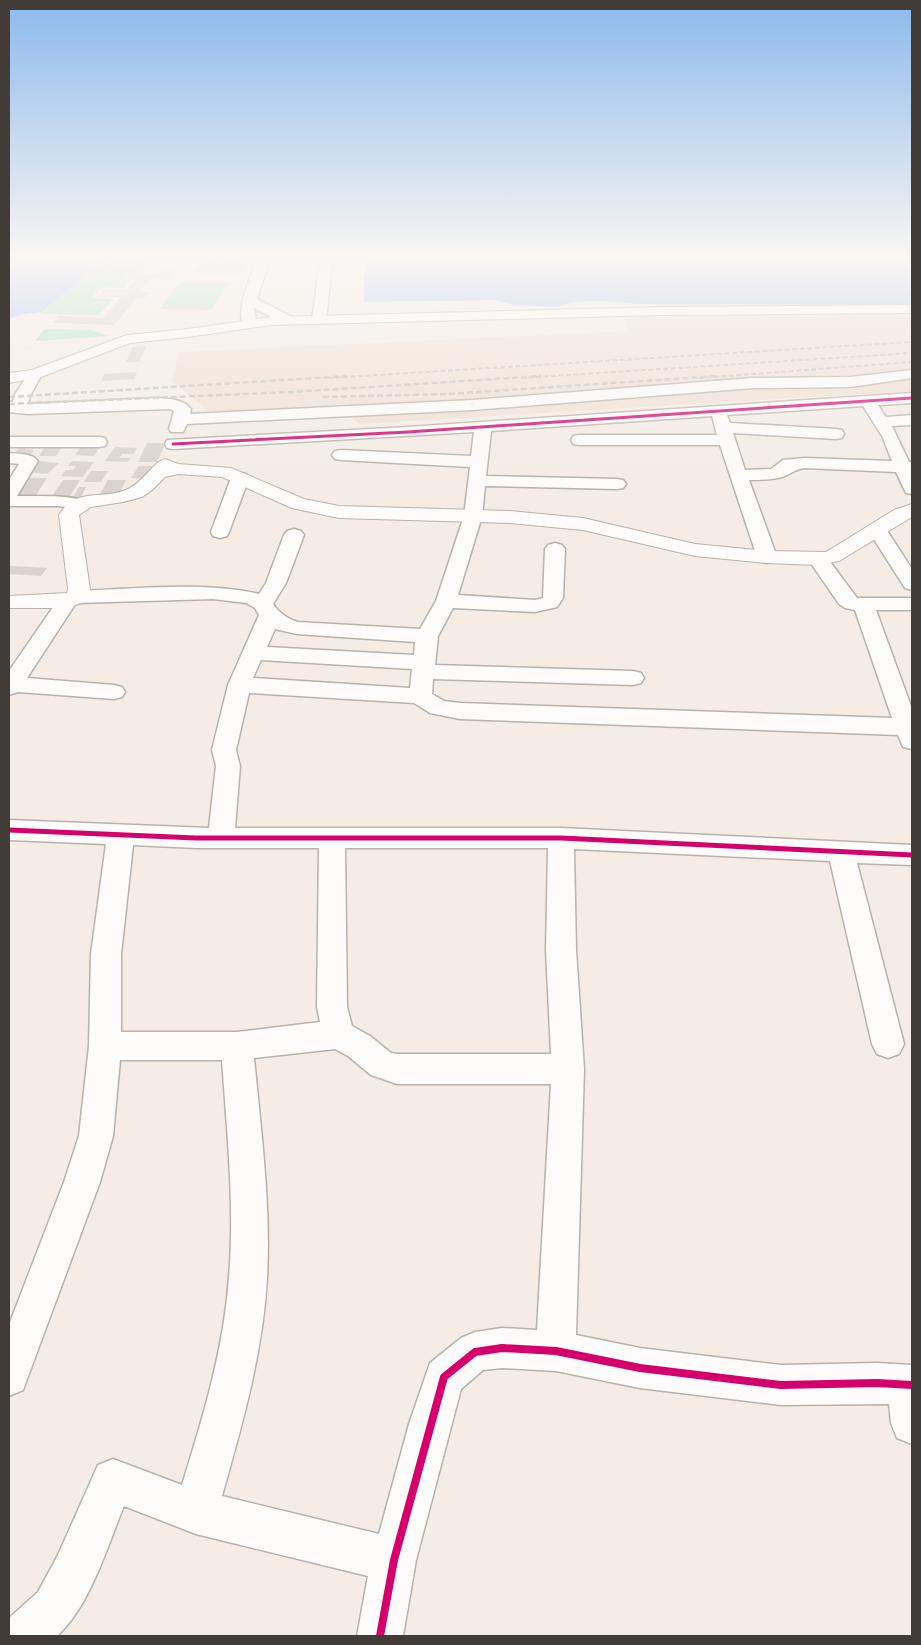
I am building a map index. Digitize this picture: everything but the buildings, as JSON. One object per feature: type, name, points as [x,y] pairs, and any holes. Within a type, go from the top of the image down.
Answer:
[{"type":"main road","points":[[9,378],[35,374],[130,334],[196,332]]},
{"type":"main road","points":[[9,602],[72,599],[79,589],[69,515],[70,510],[78,504],[130,496],[140,491],[168,469],[225,472],[299,504],[339,512],[510,517],[583,524],[695,550],[767,557],[818,559],[832,557],[901,514],[912,510]]},
{"type":"street","points":[[35,374],[14,407],[28,409],[158,403],[173,404],[183,409],[168,469]]},
{"type":"street","points":[[180,419],[473,405],[753,383],[850,382],[912,374]]},
{"type":"street","points":[[579,440],[723,426],[868,401],[912,398]]},
{"type":"street","points":[[868,401],[908,467],[912,489]]},
{"type":"street","points":[[882,422],[912,420]]},
{"type":"street","points":[[576,421],[584,469]]},
{"type":"street","points":[[173,444],[576,421],[723,426],[836,434]]},
{"type":"street","points":[[723,426],[767,557]]},
{"type":"street","points":[[420,696],[427,636],[446,601],[473,516],[483,427]]},
{"type":"street","points":[[9,442],[99,442]]},
{"type":"street","points":[[341,455],[479,462]]},
{"type":"street","points":[[9,458],[23,458],[29,461],[9,494]]},
{"type":"street","points":[[738,475],[776,474],[785,470],[789,464],[805,463],[908,467]]},
{"type":"street","points":[[477,481],[584,469],[618,484]]},
{"type":"street","points":[[220,532],[240,478]]},
{"type":"street","points":[[9,501],[58,501],[78,504]]},
{"type":"street","points":[[877,530],[912,584]]},
{"type":"street","points":[[222,837],[228,766],[224,750],[239,685],[253,654],[266,610],[294,535]]},
{"type":"street","points":[[446,601],[535,606],[550,602],[554,598],[555,549]]},
{"type":"street","points":[[818,559],[846,600],[852,604],[912,604]]},
{"type":"street","points":[[10,686],[72,599],[213,593],[253,599],[283,624],[297,628],[427,636]]},
{"type":"street","points":[[239,685],[420,696],[426,702],[439,708],[460,711],[910,734],[863,604]]},
{"type":"street","points":[[253,654],[423,667],[633,678]]},
{"type":"street","points":[[10,686],[114,692]]},
{"type":"street","points":[[9,830],[196,838],[561,838],[912,855]]},
{"type":"street","points":[[9,1376],[82,1182],[96,1136],[104,1046],[106,954],[122,834]]},
{"type":"street","points":[[332,838],[332,1007],[338,1034]]},
{"type":"street","points":[[556,1350],[568,1069],[561,950],[561,838]]},
{"type":"street","points":[[841,851],[888,1044]]},
{"type":"street","points":[[104,1046],[237,1046],[338,1034],[359,1046],[382,1065],[397,1069],[568,1069]]},
{"type":"street","points":[[196,1512],[230,1395],[245,1310],[249,1223],[237,1046]]},
{"type":"street","points":[[380,1636],[394,1560],[444,1377],[475,1352],[502,1348],[556,1350],[640,1368],[910,1398]]},
{"type":"street","points":[[23,1636],[54,1608],[74,1571],[113,1480],[196,1512],[394,1560]]},
{"type":"path","points":[[25,348],[40,332]]},
{"type":"path","points":[[9,349],[73,346]]},
{"type":"path","points":[[454,350],[473,405]]},
{"type":"shaded area","points":[[613,332],[912,332],[912,391],[359,424],[342,410],[211,413],[172,381],[179,352]]},
{"type":"green space","points":[[43,332],[96,332],[109,336],[35,341]]},
{"type":"railway","points":[[328,378],[912,342]]},
{"type":"railway","points":[[521,378],[912,353]]},
{"type":"railway","points":[[699,378],[912,362]]},
{"type":"railway","points":[[9,397],[348,376]]},
{"type":"railway","points":[[9,404],[292,392],[541,376]]},
{"type":"railway","points":[[323,397],[448,394],[718,376]]},
{"type":"cycle path","points":[[173,444],[408,432],[912,398]]},
{"type":"cycle path","points":[[9,830],[196,838],[561,838],[912,855]]},
{"type":"cycle path","points":[[380,1636],[394,1560],[444,1377],[475,1352],[502,1348],[556,1351],[640,1368],[781,1385],[877,1383],[912,1385]]}]
